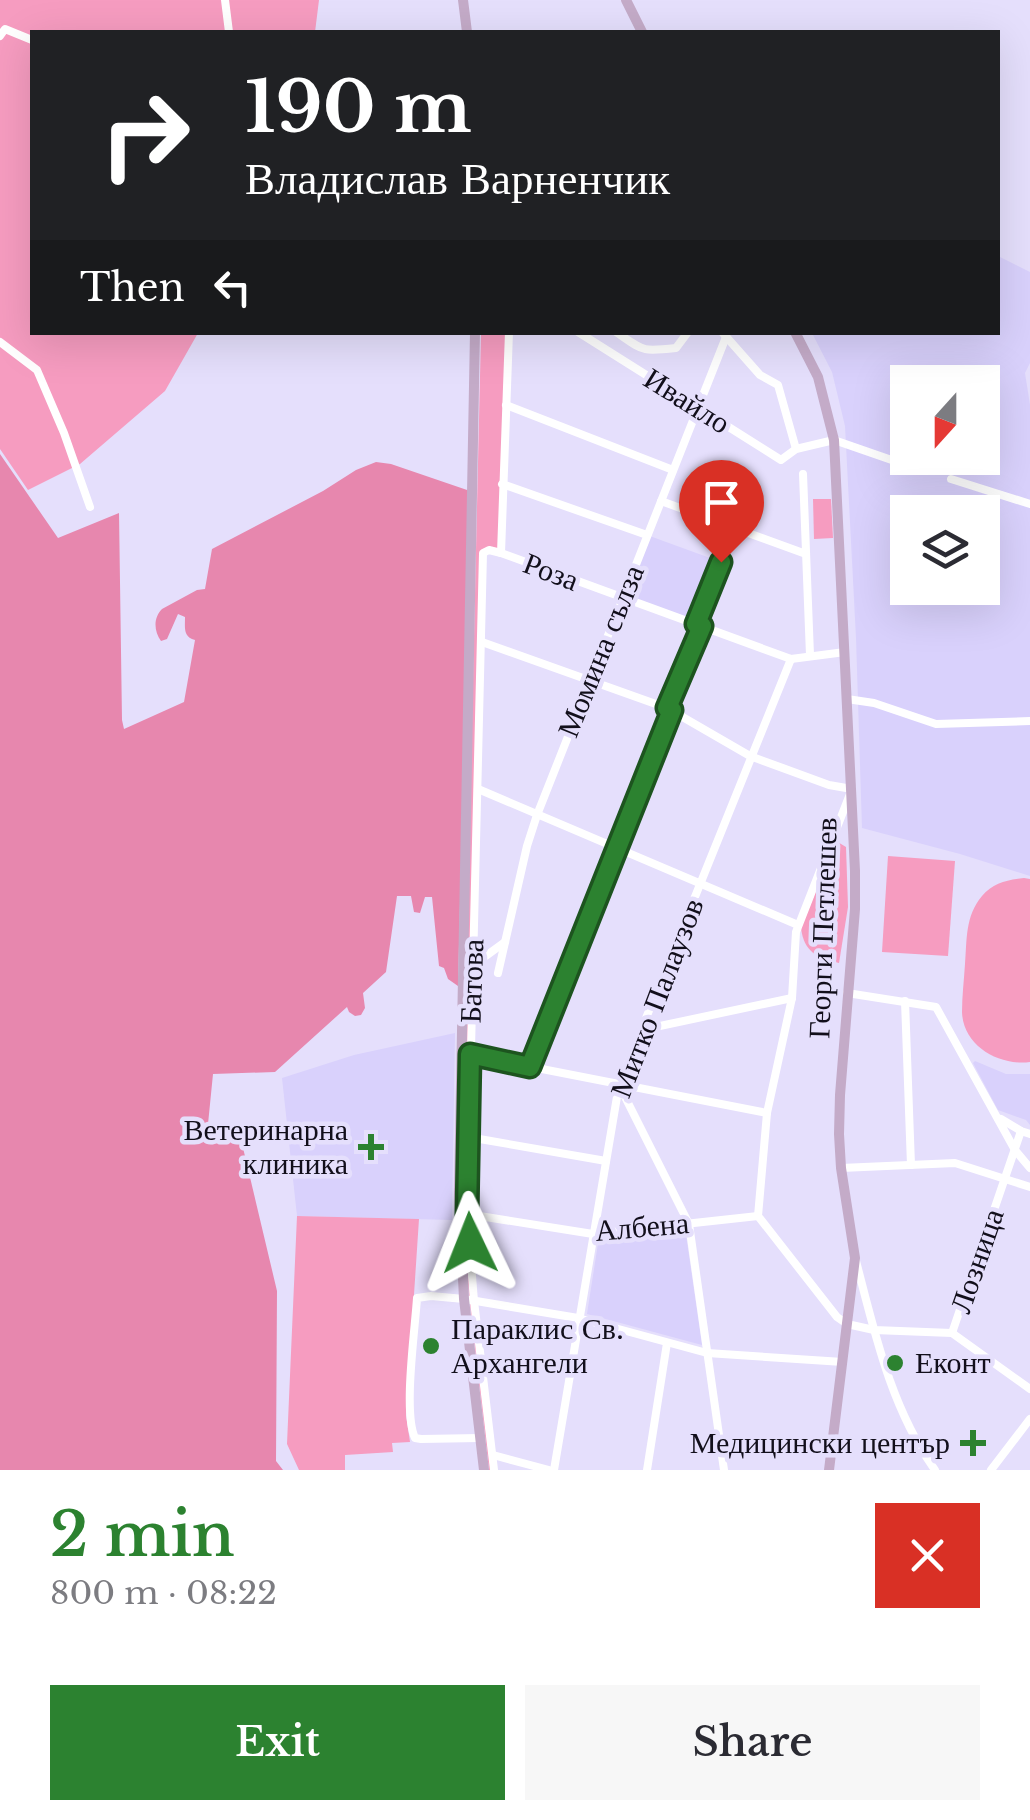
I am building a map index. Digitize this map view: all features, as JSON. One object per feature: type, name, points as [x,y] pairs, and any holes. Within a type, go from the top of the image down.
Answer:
[{"type":"main road","points":[[463,0],[466,30]]},
{"type":"main road","points":[[626,0],[641,30]]},
{"type":"main road","points":[[476,335],[459,1193],[484,1470]]},
{"type":"main road","name":"Георги Петлешев","points":[[797,335],[818,377],[834,440],[852,789],[855,909],[840,1095],[842,1168],[855,1258],[829,1470]]},
{"type":"street","points":[[225,0],[229,30]]},
{"type":"street","points":[[0,36],[5,29],[30,39]]},
{"type":"street","points":[[501,553],[510,335]]},
{"type":"street","name":"Ивайло","points":[[583,335],[781,460],[796,450],[834,440]]},
{"type":"street","points":[[620,335],[649,352],[676,348],[686,335]]},
{"type":"street","points":[[724,335],[760,375],[778,384],[796,450]]},
{"type":"street","name":"Момина сълза","points":[[498,972],[536,815],[724,335]]},
{"type":"street","points":[[0,342],[37,370],[90,507]]},
{"type":"street","points":[[506,405],[672,470]]},
{"type":"street","points":[[834,440],[890,459]]},
{"type":"street","points":[[803,474],[810,655]]},
{"type":"street","points":[[950,479],[1030,504]]},
{"type":"street","points":[[502,484],[648,536]]},
{"type":"street","points":[[661,501],[806,554]]},
{"type":"street","points":[[530,1067],[616,850],[734,527]]},
{"type":"street","name":"Батова","points":[[485,550],[467,1214],[469,1300],[494,1470]]},
{"type":"street","name":"Роза","points":[[485,550],[790,659]]},
{"type":"street","points":[[482,642],[669,709],[750,756],[828,785],[852,789],[798,925],[792,998],[767,1112],[758,1216],[837,1317],[847,1324],[874,1330],[952,1333],[1030,1389]]},
{"type":"street","points":[[790,659],[845,652]]},
{"type":"street","name":"Митко Палаузов","points":[[551,1470],[619,1085],[790,659]]},
{"type":"street","points":[[847,699],[874,703],[936,724],[1030,721]]},
{"type":"street","points":[[478,790],[798,925]]},
{"type":"street","points":[[472,966],[504,942]]},
{"type":"street","points":[[847,993],[932,1004],[940,1010],[1015,1150],[1030,1168]]},
{"type":"street","points":[[642,1030],[792,998]]},
{"type":"street","points":[[905,1002],[910,1165]]},
{"type":"street","points":[[470,1054],[767,1112]]},
{"type":"street","points":[[619,1085],[688,1224],[724,1470]]},
{"type":"street","points":[[998,1116],[1026,1133]]},
{"type":"street","name":"Лозница","points":[[952,1333],[1015,1150],[1026,1133]]},
{"type":"street","points":[[468,1137],[606,1161]]},
{"type":"street","points":[[842,1168],[955,1163],[1030,1187]]},
{"type":"street","name":"Албена","points":[[467,1214],[593,1234],[758,1216]]},
{"type":"street","points":[[855,1258],[890,1386],[917,1444],[935,1470]]},
{"type":"street","points":[[480,1438],[421,1439],[416,1438],[411,1427],[417,1298],[469,1300],[578,1318],[707,1353],[843,1362]]},
{"type":"street","points":[[647,1470],[667,1343]]},
{"type":"street","points":[[990,1470],[1030,1419]]},
{"type":"street","points":[[492,1456],[551,1470]]},
{"type":"shaded area","points":[[0,0],[319,0],[315,30],[30,30],[30,335],[197,335],[165,391],[80,464],[28,490],[0,449]]},
{"type":"shaded area","points":[[1000,257],[1030,272],[1030,363],[1025,373],[1030,405],[1030,876],[862,828],[845,426],[832,372],[813,335],[1000,335]]},
{"type":"shaded area","points":[[481,335],[509,335],[501,553],[485,551],[467,1214],[494,1470],[489,1470],[461,1203]]},
{"type":"shaded area","points":[[0,454],[58,538],[119,513],[124,729],[184,702],[195,640],[187,634],[185,617],[178,614],[167,639],[161,641],[156,620],[162,609],[205,589],[212,549],[376,462],[470,491],[458,986],[439,966],[432,897],[425,897],[420,913],[414,912],[411,896],[397,896],[386,972],[363,993],[365,1008],[361,1015],[355,1016],[347,1007],[275,1072],[213,1074],[208,1124],[239,1131],[277,1291],[276,1461],[283,1470],[0,1470]]},
{"type":"shaded area","points":[[813,499],[831,499],[833,538],[814,539]]},
{"type":"shaded area","points":[[647,535],[721,562],[696,624],[623,599]]},
{"type":"shaded area","points":[[836,841],[846,847],[848,907],[839,963],[813,953],[801,928]]},
{"type":"shaded area","points":[[888,856],[955,861],[948,956],[882,952]]},
{"type":"shaded area","points":[[1030,879],[1030,1062],[1018,1062],[995,1057],[976,1044],[964,1024],[962,1006],[972,912],[991,888]]},
{"type":"shaded area","name":"Ветеринарна клиника","points":[[455,1033],[452,1220],[297,1216],[282,1078],[354,1055]]},
{"type":"shaded area","points":[[975,1061],[1006,1074],[1030,1074],[1030,1125],[998,1110]]},
{"type":"shaded area","points":[[297,1216],[419,1219],[406,1415],[410,1442],[392,1443],[393,1452],[345,1455],[345,1470],[299,1470],[287,1444]]},
{"type":"shaded area","points":[[685,1228],[702,1345],[587,1314],[599,1237]]},
{"type":"place","name":"Ветеринарна клиника","points":[[371,1147]]},
{"type":"place","name":"Параклис Св. Архангели","points":[[431,1346]]},
{"type":"place","name":"Еконт","points":[[895,1363]]},
{"type":"place","name":"Медицински център","points":[[973,1443]]},
{"type":"route","points":[[470,1243],[470,1054],[530,1067],[672,710],[667,708],[702,626],[696,624],[721,562]]}]
